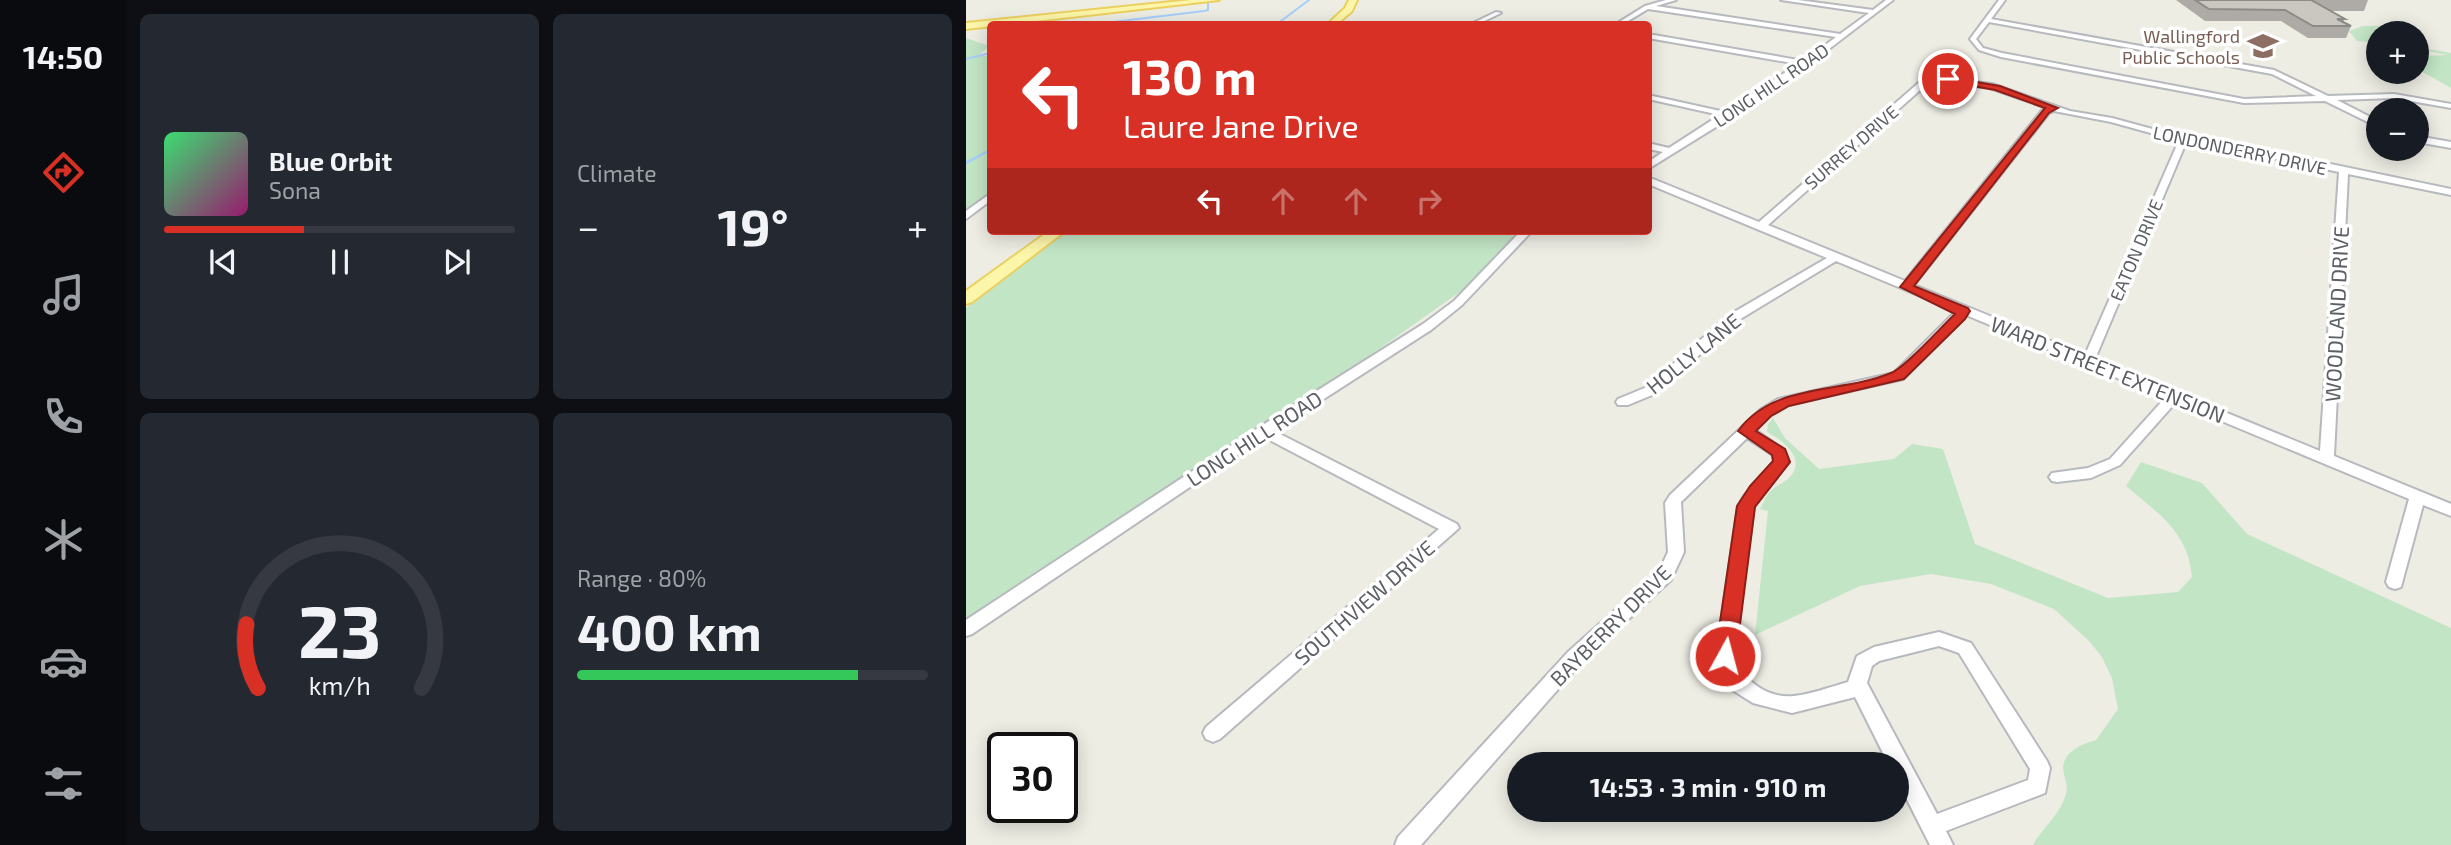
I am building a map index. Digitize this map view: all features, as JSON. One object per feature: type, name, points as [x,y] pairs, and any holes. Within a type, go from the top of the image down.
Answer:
[{"type":"main road","points":[[1034,21],[1215,0]]},
{"type":"main road","points":[[1335,21],[1349,9],[1353,0]]},
{"type":"main road","points":[[966,26],[987,24]]},
{"type":"main road","points":[[966,299],[1053,235]]},
{"type":"street","points":[[1624,21],[1647,8],[1673,0]]},
{"type":"street","points":[[1786,0],[1876,12]]},
{"type":"street","name":"LONG HILL ROAD","points":[[1652,163],[1805,63],[1890,0]]},
{"type":"street","points":[[2003,0],[1975,36],[1974,42],[1996,54],[2236,100],[2278,102],[2394,96],[2451,106]]},
{"type":"street","points":[[1647,8],[1841,36]]},
{"type":"street","points":[[1481,21],[1498,13]]},
{"type":"street","points":[[1987,20],[2262,69],[2288,77],[2366,118]]},
{"type":"street","points":[[1652,37],[1805,63]]},
{"type":"street","name":"LONDONDERRY DRIVE","points":[[1932,80],[1948,79],[1997,88],[2054,108],[2112,120],[2180,140],[2201,140],[2451,192]]},
{"type":"street","name":"SURREY DRIVE","points":[[1767,228],[1935,83],[1932,80]]},
{"type":"street","points":[[1652,98],[1729,115]]},
{"type":"street","points":[[1906,287],[2046,111],[2054,108]]},
{"type":"street","name":"EATON DRIVE","points":[[2089,359],[2181,145],[2180,140]]},
{"type":"street","points":[[2429,141],[2451,145]]},
{"type":"street","points":[[1652,147],[1671,151]]},
{"type":"street","name":"WOODLAND DRIVE","points":[[2327,457],[2344,171]]},
{"type":"street","name":"WARD STREET EXTENSION","points":[[1652,182],[2451,510]]},
{"type":"street","points":[[966,216],[987,199]]},
{"type":"street","name":"LONG HILL ROAD","points":[[966,629],[1263,431],[1427,327],[1458,303],[1524,235]]},
{"type":"street","name":"HOLLY LANE","points":[[1623,402],[1652,390],[1733,318],[1834,258]]},
{"type":"street","name":"BAYBERRY DRIVE","points":[[1406,845],[1575,657],[1665,575],[1676,552],[1675,499],[1765,413],[1783,402],[1898,376],[1963,311]]},
{"type":"street","points":[[2057,477],[2091,472],[2115,462],[2174,396]]},
{"type":"street","name":"SOUTHVIEW DRIVE","points":[[1213,733],[1451,528],[1263,431]]},
{"type":"street","points":[[1746,431],[1779,453],[1782,462],[1746,506],[1725,656],[1728,666],[1746,689],[1783,705],[1793,705],[1858,688]]},
{"type":"street","points":[[2395,582],[2418,496]]},
{"type":"street","points":[[1939,639],[1965,648],[2040,768],[2038,786],[1937,835],[1858,688],[1860,666],[1864,661],[1939,639]]},
{"type":"green space","points":[[2366,26],[2366,42],[2357,41],[2349,31]]},
{"type":"green space","points":[[966,38],[987,45],[979,55],[987,56],[987,203],[966,220]]},
{"type":"green space","points":[[2429,49],[2451,53],[2451,88],[2429,76],[2429,56],[2448,55],[2429,51]]},
{"type":"green space","points":[[1062,235],[1514,235],[1464,289],[1345,373],[966,618],[966,308]]},
{"type":"green space","points":[[1773,418],[1785,438],[1819,469],[1894,459],[1912,444],[1943,449],[1975,544],[2108,598],[2178,592],[2192,577],[2185,548],[2178,536],[2160,515],[2126,486],[2141,462],[2202,483],[2247,534],[2451,628],[2451,845],[2033,845],[2056,815],[2066,794],[2063,767],[2067,756],[2080,746],[2096,740],[2118,709],[2112,678],[2102,657],[2089,641],[2054,609],[1991,584],[1931,574],[1860,586],[1755,635],[1768,511],[1760,509],[1770,491],[1791,476],[1796,462],[1785,444],[1767,432],[1768,424]]},
{"type":"building","points":[[2195,0],[2311,0],[2345,19],[2337,19],[2351,26],[2313,26],[2285,10],[2209,9]]},
{"type":"waterway","points":[[1281,21],[1309,0]]},
{"type":"waterway","points":[[1121,21],[1204,11],[1208,10],[1208,2]]},
{"type":"waterway","points":[[966,59],[987,54]]},
{"type":"waterway","points":[[966,163],[987,152]]},
{"type":"place","name":"Wallingford Public Schools","points":[[2263,46]]},
{"type":"route","points":[[1725,656],[1746,506],[1782,462],[1779,453],[1746,431],[1765,413],[1783,402],[1898,376],[1960,316],[1963,311],[1906,287],[2046,111],[2054,108],[1997,88],[1948,79]]}]
